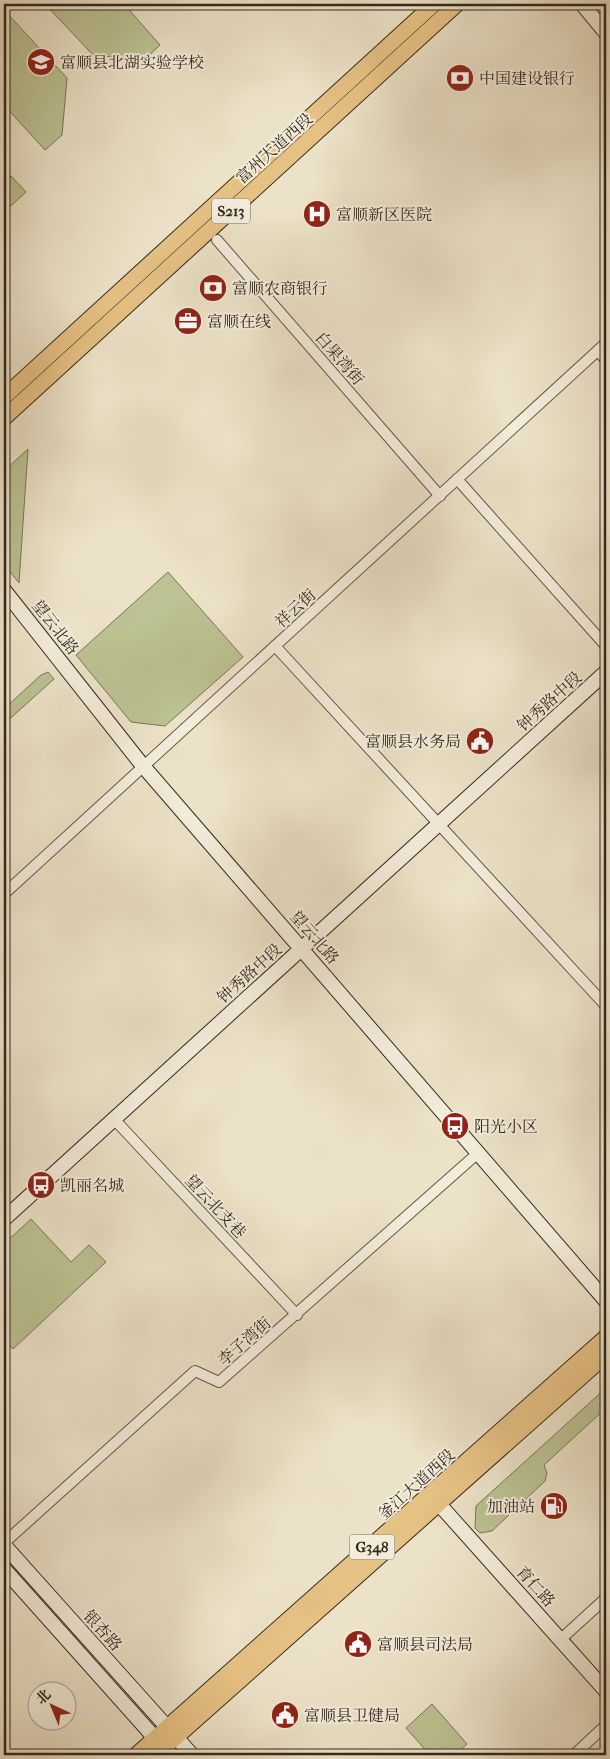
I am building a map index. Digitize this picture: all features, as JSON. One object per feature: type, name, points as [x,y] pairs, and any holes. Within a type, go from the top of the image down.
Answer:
[{"type":"main road","name":"富州大道西段","points":[[4,396],[434,4]]},
{"type":"main road","name":"富州大道西段","points":[[4,418],[457,4]]},
{"type":"main road","name":"釜江大道西段","points":[[136,1755],[161,1750],[172,1733],[606,1337]]},
{"type":"main road","name":"釜江大道西段","points":[[172,1733],[439,1504],[606,1355]]},
{"type":"street","points":[[582,4],[606,33]]},
{"type":"street","name":"白果湾街","points":[[217,240],[440,496]]},
{"type":"street","name":"祥云街","points":[[4,894],[606,343]]},
{"type":"street","points":[[598,351],[606,360]]},
{"type":"street","points":[[457,480],[606,646]]},
{"type":"street","name":"望云北路","points":[[4,590],[143,766],[606,1302]]},
{"type":"street","points":[[275,646],[606,1006]]},
{"type":"street","name":"钟秀路中段","points":[[4,1219],[606,672]]},
{"type":"street","name":"望云北支巷","points":[[113,1118],[297,1315]]},
{"type":"street","name":"李子湾街","points":[[4,1544],[195,1371],[219,1382],[478,1153]]},
{"type":"street","name":"育仁路","points":[[439,1504],[606,1691]]},
{"type":"street","name":"银杏路","points":[[4,1544],[192,1755]]},
{"type":"street","name":"银杏路","points":[[4,1569],[161,1750]]},
{"type":"street","points":[[560,1640],[606,1598]]},
{"type":"street","points":[[574,1755],[606,1725]]},
{"type":"green space","points":[[45,4],[124,4],[160,45],[142,62],[92,54]]},
{"type":"green space","points":[[4,10],[67,78],[62,135],[45,150],[4,105]]},
{"type":"green space","points":[[11,176],[26,192],[4,212],[4,182]]},
{"type":"green space","points":[[28,449],[19,583],[4,564],[4,471]]},
{"type":"green space","points":[[168,572],[243,657],[165,726],[131,722],[76,655]]},
{"type":"green space","points":[[48,672],[54,679],[4,724],[4,709],[41,675]]},
{"type":"green space","points":[[31,1219],[71,1262],[89,1245],[106,1262],[13,1349],[4,1339],[4,1244]]},
{"type":"green space","points":[[606,1388],[606,1408],[544,1465],[547,1473],[545,1481],[492,1531],[480,1533],[475,1528],[476,1506]]},
{"type":"green space","points":[[432,1704],[467,1744],[455,1755],[430,1755],[406,1728]]},
{"type":"place","name":"富顺县北湖实验学校","points":[[41,62]]},
{"type":"place","name":"中国建设银行","points":[[460,78]]},
{"type":"place","name":"富顺新区医院","points":[[317,214]]},
{"type":"place","name":"富顺农商银行","points":[[213,288]]},
{"type":"place","name":"富顺在线","points":[[188,321]]},
{"type":"place","name":"富顺县水务局","points":[[480,741]]},
{"type":"place","name":"阳光小区","points":[[455,1126]]},
{"type":"place","name":"凯丽名城","points":[[41,1185]]},
{"type":"place","name":"加油站","points":[[554,1506]]},
{"type":"place","name":"富顺县司法局","points":[[358,1644]]},
{"type":"place","name":"富顺县卫健局","points":[[285,1715]]}]
